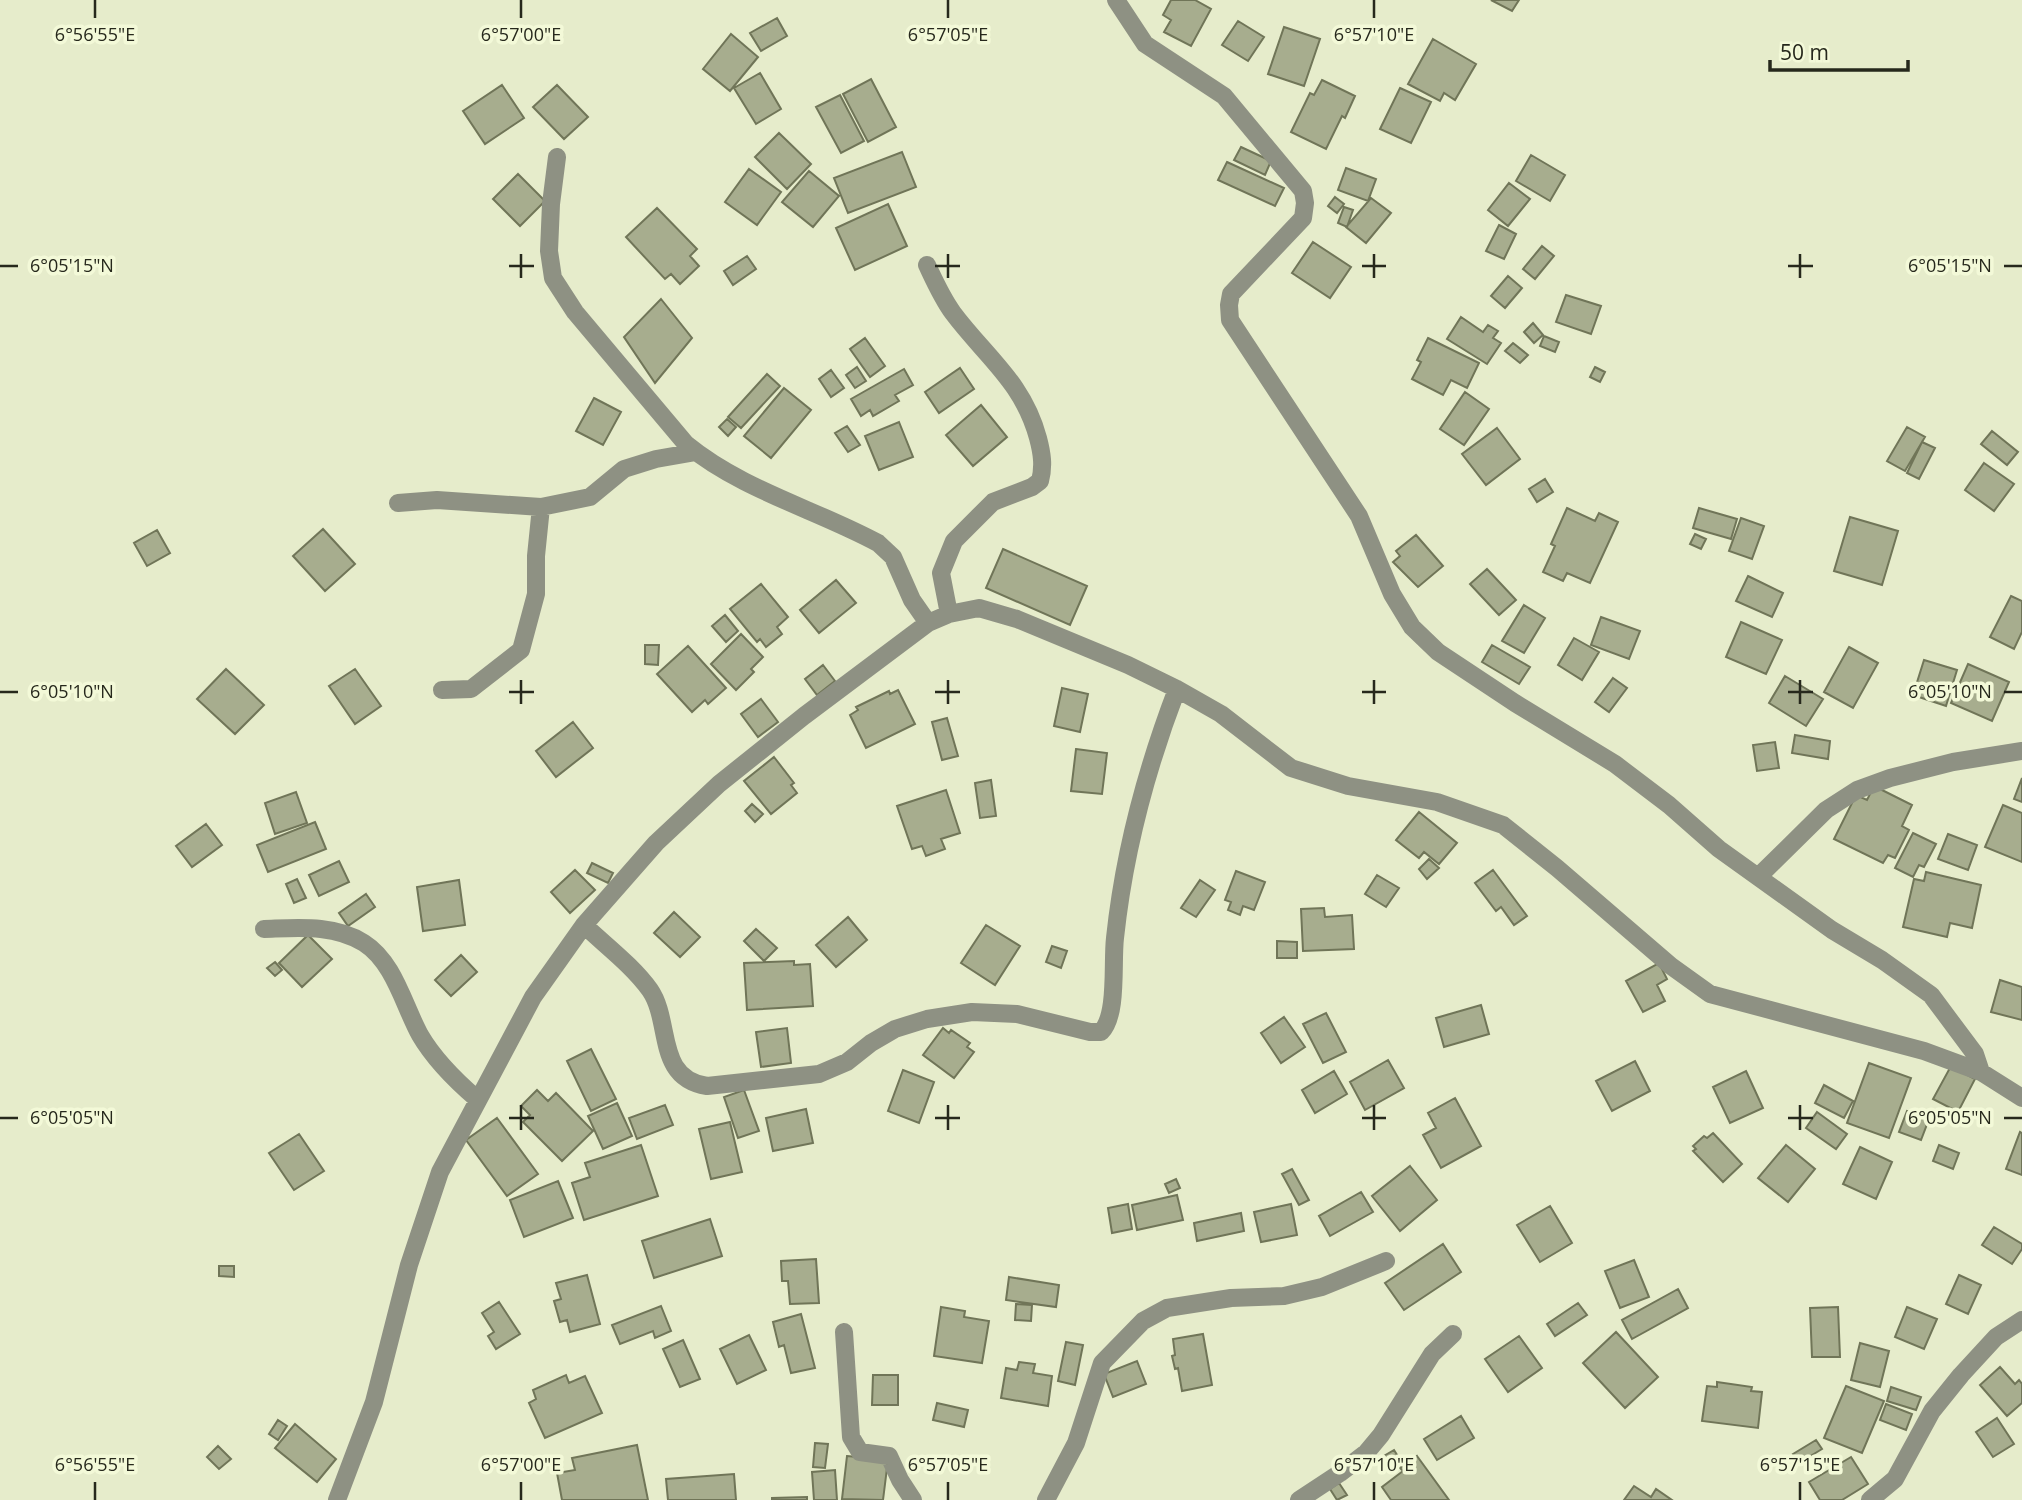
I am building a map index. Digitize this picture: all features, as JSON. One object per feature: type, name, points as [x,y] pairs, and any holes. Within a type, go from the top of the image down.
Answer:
[{"type":"street","points":[[1116,0],[1145,44],[1224,96],[1303,191],[1303,218],[1231,293],[1230,320],[1359,516],[1392,594],[1412,626],[1438,652],[1615,764],[1669,805],[1719,849],[1832,930],[1882,960],[1931,995],[1975,1054],[1981,1072]]},
{"type":"street","points":[[557,158],[549,251],[553,278],[576,312],[686,444],[696,452],[756,488],[878,543],[893,557],[912,600],[928,624]]},
{"type":"street","points":[[927,265],[941,297],[1022,395],[1032,418],[1043,461],[1040,481],[1032,487],[993,502],[954,541],[941,573],[949,614]]},
{"type":"street","points":[[398,503],[437,500],[541,507],[590,497],[624,469],[656,459],[696,452]]},
{"type":"street","points":[[442,690],[471,689],[521,650],[536,594],[536,556],[541,507]]},
{"type":"street","points":[[337,1500],[374,1402],[410,1265],[440,1172],[533,997],[584,925],[656,843],[719,784],[804,716],[928,624],[949,614],[979,608],[1017,619],[1128,666],[1221,714],[1291,768],[1348,786],[1437,802],[1503,825],[1557,867],[1671,966],[1710,994],[1924,1051],[1981,1072],[2022,1098]]},
{"type":"street","points":[[584,925],[647,986],[657,1000],[667,1051],[676,1066],[696,1084],[707,1086],[819,1074],[847,1062],[895,1029],[927,1019],[972,1012],[1017,1014],[1090,1032],[1101,1031],[1107,1025],[1112,1011],[1115,939],[1125,867],[1139,803],[1160,733],[1177,689]]},
{"type":"street","points":[[1758,877],[1826,810],[1857,790],[1890,778],[1953,762],[2022,751]]},
{"type":"street","points":[[264,929],[314,928],[339,933],[364,943],[379,957],[391,975],[421,1037],[460,1084],[477,1099]]},
{"type":"street","points":[[1046,1500],[1076,1443],[1101,1363],[1143,1321],[1167,1308],[1231,1298],[1283,1296],[1322,1287],[1386,1261]]},
{"type":"street","points":[[1870,1500],[1895,1479],[1932,1411],[1961,1375],[1996,1337],[2022,1320]]},
{"type":"street","points":[[844,1332],[851,1437],[860,1452],[890,1456],[900,1480],[913,1500]]},
{"type":"street","points":[[1299,1500],[1366,1453],[1381,1435],[1432,1354],[1453,1334]]},
{"type":"building","points":[[1171,0],[1195,0],[1211,9],[1191,46],[1164,32],[1171,20],[1163,15]]},
{"type":"building","points":[[1491,0],[1519,0],[1512,11]]},
{"type":"building","points":[[777,18],[787,36],[761,51],[750,33]]},
{"type":"building","points":[[1238,21],[1264,37],[1248,61],[1222,45]]},
{"type":"building","points":[[1284,27],[1320,39],[1304,86],[1268,74]]},
{"type":"building","points":[[731,34],[758,57],[730,91],[703,69]]},
{"type":"building","points":[[1433,39],[1476,64],[1455,100],[1444,93],[1440,101],[1408,84]]},
{"type":"building","points":[[760,73],[781,109],[756,124],[734,88]]},
{"type":"building","points":[[871,79],[896,127],[868,142],[843,94]]},
{"type":"building","points":[[1322,80],[1355,96],[1326,149],[1291,132],[1310,93],[1314,95]]},
{"type":"building","points":[[502,85],[524,118],[485,144],[463,111]]},
{"type":"building","points":[[557,85],[588,117],[564,139],[533,107]]},
{"type":"building","points":[[1400,88],[1431,102],[1411,143],[1380,129]]},
{"type":"building","points":[[840,95],[864,141],[841,153],[816,107]]},
{"type":"building","points":[[779,133],[811,164],[787,189],[755,157]]},
{"type":"building","points":[[1241,147],[1271,161],[1265,175],[1234,160]]},
{"type":"building","points":[[902,152],[916,187],[848,213],[834,178]]},
{"type":"building","points":[[1531,155],[1565,175],[1550,201],[1516,181]]},
{"type":"building","points":[[1227,162],[1284,188],[1275,206],[1218,180]]},
{"type":"building","points":[[1346,168],[1376,179],[1368,201],[1338,190]]},
{"type":"building","points":[[749,169],[781,192],[757,225],[725,202]]},
{"type":"building","points":[[809,171],[839,196],[813,227],[782,202]]},
{"type":"building","points":[[518,174],[545,201],[520,226],[493,199]]},
{"type":"building","points":[[1509,183],[1530,199],[1508,226],[1488,210]]},
{"type":"building","points":[[1335,197],[1344,204],[1337,213],[1328,206]]},
{"type":"building","points":[[1371,198],[1391,213],[1366,243],[1346,227]]},
{"type":"building","points":[[888,204],[907,246],[855,270],[836,228]]},
{"type":"building","points":[[1344,207],[1353,210],[1347,227],[1338,223]]},
{"type":"building","points":[[657,208],[697,249],[690,256],[699,266],[680,284],[671,274],[665,279],[626,237]]},
{"type":"building","points":[[1499,225],[1516,234],[1504,259],[1486,251]]},
{"type":"building","points":[[1313,242],[1351,267],[1330,298],[1292,273]]},
{"type":"building","points":[[1542,246],[1554,256],[1535,279],[1523,269]]},
{"type":"building","points":[[747,256],[756,269],[733,285],[724,271]]},
{"type":"building","points":[[1508,276],[1522,288],[1505,308],[1491,296]]},
{"type":"building","points":[[1566,295],[1601,306],[1591,334],[1556,322]]},
{"type":"building","points":[[661,299],[692,338],[655,383],[624,337]]},
{"type":"building","points":[[1461,317],[1483,332],[1488,325],[1498,331],[1493,338],[1501,343],[1487,364],[1447,339]]},
{"type":"building","points":[[1533,323],[1543,335],[1534,343],[1524,332]]},
{"type":"building","points":[[1544,336],[1559,342],[1555,352],[1540,346]]},
{"type":"building","points":[[865,338],[885,366],[870,377],[850,349]]},
{"type":"building","points":[[1428,338],[1479,363],[1467,388],[1451,380],[1443,395],[1412,379],[1421,362],[1417,360]]},
{"type":"building","points":[[1513,343],[1528,355],[1520,363],[1505,351]]},
{"type":"building","points":[[857,367],[866,381],[855,388],[846,375]]},
{"type":"building","points":[[1595,367],[1605,372],[1600,382],[1590,377]]},
{"type":"building","points":[[960,368],[974,389],[939,413],[925,392]]},
{"type":"building","points":[[904,369],[913,385],[895,395],[899,401],[873,416],[870,410],[861,416],[851,399]]},
{"type":"building","points":[[831,370],[844,388],[831,397],[819,379]]},
{"type":"building","points":[[767,374],[780,386],[741,428],[728,417]]},
{"type":"building","points":[[784,388],[811,410],[771,458],[744,436]]},
{"type":"building","points":[[1465,392],[1489,409],[1464,445],[1440,429]]},
{"type":"building","points":[[594,398],[621,412],[603,445],[576,431]]},
{"type":"building","points":[[981,405],[1007,437],[973,466],[946,435]]},
{"type":"building","points":[[727,419],[736,427],[728,436],[719,427]]},
{"type":"building","points":[[899,422],[913,457],[879,470],[865,436]]},
{"type":"building","points":[[847,426],[860,445],[848,452],[835,433]]},
{"type":"building","points":[[1907,427],[1925,437],[1905,471],[1887,461]]},
{"type":"building","points":[[1497,428],[1520,459],[1486,485],[1462,454]]},
{"type":"building","points":[[1992,431],[2018,452],[2007,465],[1981,444]]},
{"type":"building","points":[[1922,442],[1935,448],[1919,479],[1907,473]]},
{"type":"building","points":[[1984,463],[2014,484],[1994,511],[1965,490]]},
{"type":"building","points":[[1545,479],[1553,492],[1537,502],[1529,489]]},
{"type":"building","points":[[1567,508],[1595,521],[1599,513],[1618,522],[1590,583],[1567,573],[1563,581],[1543,572],[1555,546],[1551,544]]},
{"type":"building","points":[[1699,508],[1737,519],[1731,539],[1693,528]]},
{"type":"building","points":[[1850,517],[1898,531],[1882,585],[1834,571]]},
{"type":"building","points":[[1741,518],[1764,526],[1752,559],[1729,551]]},
{"type":"building","points":[[323,529],[355,564],[325,591],[293,556]]},
{"type":"building","points":[[157,530],[170,553],[147,566],[134,543]]},
{"type":"building","points":[[1695,534],[1706,539],[1701,549],[1690,544]]},
{"type":"building","points":[[1416,535],[1443,566],[1418,587],[1393,562],[1400,556],[1396,551]]},
{"type":"building","points":[[1003,549],[1087,586],[1070,625],[986,588]]},
{"type":"building","points":[[1487,569],[1516,600],[1499,615],[1470,584]]},
{"type":"building","points":[[1748,576],[1783,593],[1772,617],[1736,601]]},
{"type":"building","points":[[836,580],[856,603],[819,633],[800,610]]},
{"type":"building","points":[[761,584],[788,617],[777,627],[782,634],[766,647],[760,639],[757,642],[730,609]]},
{"type":"building","points":[[2011,596],[2022,601],[2022,632],[2014,649],[1990,637]]},
{"type":"building","points":[[1524,605],[1545,618],[1524,653],[1502,641]]},
{"type":"building","points":[[725,615],[738,631],[726,642],[712,626]]},
{"type":"building","points":[[1601,617],[1640,631],[1629,659],[1591,645]]},
{"type":"building","points":[[1741,622],[1782,640],[1766,674],[1726,657]]},
{"type":"building","points":[[741,634],[763,657],[751,669],[754,672],[736,690],[711,664]]},
{"type":"building","points":[[1574,638],[1599,652],[1582,680],[1558,665]]},
{"type":"building","points":[[645,645],[659,645],[658,665],[645,664]]},
{"type":"building","points":[[1492,645],[1530,667],[1519,684],[1482,662]]},
{"type":"building","points":[[688,646],[726,688],[708,704],[705,700],[692,712],[657,674]]},
{"type":"building","points":[[1849,647],[1878,663],[1853,708],[1824,692]]},
{"type":"building","points":[[1924,660],[1957,670],[1946,706],[1913,695]]},
{"type":"building","points":[[1968,664],[2009,682],[1992,721],[1951,703]]},
{"type":"building","points":[[823,665],[835,681],[817,695],[805,679]]},
{"type":"building","points":[[226,669],[264,705],[235,734],[197,699]]},
{"type":"building","points":[[355,669],[381,706],[355,724],[329,686]]},
{"type":"building","points":[[1785,676],[1823,699],[1806,726],[1769,703]]},
{"type":"building","points":[[1613,678],[1627,688],[1609,712],[1595,702]]},
{"type":"building","points":[[1062,688],[1088,694],[1080,732],[1054,726]]},
{"type":"building","points":[[898,690],[915,724],[866,748],[850,715],[858,710],[856,707],[889,691],[890,694]]},
{"type":"building","points":[[761,699],[778,722],[758,737],[741,714]]},
{"type":"building","points":[[947,718],[958,756],[942,760],[932,722]]},
{"type":"building","points":[[573,722],[593,748],[556,777],[536,751]]},
{"type":"building","points":[[1795,735],[1830,741],[1828,759],[1792,753]]},
{"type":"building","points":[[1775,742],[1779,768],[1757,771],[1753,745]]},
{"type":"building","points":[[1076,749],[1107,753],[1102,794],[1071,791]]},
{"type":"building","points":[[774,757],[794,783],[791,785],[797,793],[771,814],[744,781]]},
{"type":"building","points":[[2022,778],[2022,802],[2014,799]]},
{"type":"building","points":[[991,780],[996,816],[980,818],[975,783]]},
{"type":"building","points":[[1874,786],[1912,805],[1902,826],[1909,830],[1895,858],[1888,855],[1883,863],[1834,839],[1856,795],[1867,800]]},
{"type":"building","points":[[946,790],[960,833],[941,839],[945,849],[926,856],[922,846],[912,849],[897,806]]},
{"type":"building","points":[[296,792],[307,823],[275,834],[265,803]]},
{"type":"building","points":[[752,804],[763,814],[755,822],[745,811]]},
{"type":"building","points":[[2003,805],[2022,813],[2022,862],[1985,847]]},
{"type":"building","points":[[1419,812],[1457,843],[1439,864],[1424,852],[1419,858],[1396,840]]},
{"type":"building","points":[[315,822],[326,849],[268,872],[257,845]]},
{"type":"building","points":[[206,824],[222,845],[192,867],[176,846]]},
{"type":"building","points":[[1913,833],[1936,844],[1924,867],[1919,865],[1913,877],[1895,868]]},
{"type":"building","points":[[1948,834],[1977,845],[1968,870],[1938,859]]},
{"type":"building","points":[[1429,859],[1439,868],[1427,879],[1419,869]]},
{"type":"building","points":[[339,861],[349,882],[319,896],[309,875]]},
{"type":"building","points":[[592,863],[613,873],[608,883],[587,873]]},
{"type":"building","points":[[575,870],[595,890],[570,913],[551,892]]},
{"type":"building","points":[[1493,870],[1527,916],[1514,925],[1501,907],[1496,911],[1475,883]]},
{"type":"building","points":[[1236,871],[1265,882],[1254,910],[1243,906],[1240,915],[1228,910],[1231,902],[1225,900]]},
{"type":"building","points":[[1926,872],[1981,885],[1972,928],[1950,923],[1947,937],[1903,927],[1914,879],[1924,881]]},
{"type":"building","points":[[1377,875],[1399,888],[1386,907],[1365,894]]},
{"type":"building","points":[[297,879],[306,898],[294,903],[286,884]]},
{"type":"building","points":[[459,880],[465,925],[423,931],[417,887]]},
{"type":"building","points":[[1200,880],[1215,890],[1196,917],[1181,908]]},
{"type":"building","points":[[366,894],[375,907],[348,926],[339,913]]},
{"type":"building","points":[[1324,908],[1325,917],[1352,915],[1354,949],[1303,951],[1301,909]]},
{"type":"building","points":[[674,912],[700,937],[680,957],[654,933]]},
{"type":"building","points":[[848,917],[867,940],[836,967],[816,945]]},
{"type":"building","points":[[986,925],[1020,946],[995,985],[961,963]]},
{"type":"building","points":[[756,929],[777,948],[764,961],[744,941]]},
{"type":"building","points":[[308,935],[332,959],[302,987],[279,963]]},
{"type":"building","points":[[1277,941],[1297,942],[1297,958],[1277,958]]},
{"type":"building","points":[[1052,946],[1067,951],[1061,968],[1046,962]]},
{"type":"building","points":[[461,955],[477,972],[451,996],[435,980]]},
{"type":"building","points":[[794,961],[794,965],[810,964],[813,1006],[747,1010],[744,963]]},
{"type":"building","points":[[275,962],[282,970],[275,976],[267,968]]},
{"type":"building","points":[[1659,963],[1667,979],[1657,985],[1665,1001],[1643,1012],[1626,981]]},
{"type":"building","points":[[2000,980],[2022,987],[2022,1020],[1991,1012]]},
{"type":"building","points":[[1481,1005],[1489,1034],[1444,1047],[1436,1018]]},
{"type":"building","points":[[1326,1013],[1346,1052],[1323,1063],[1303,1024]]},
{"type":"building","points":[[1284,1017],[1305,1047],[1281,1063],[1261,1033]]},
{"type":"building","points":[[787,1028],[791,1063],[761,1067],[756,1032]]},
{"type":"building","points":[[943,1028],[949,1033],[951,1030],[970,1043],[967,1047],[974,1052],[954,1078],[923,1055]]},
{"type":"building","points":[[591,1049],[616,1099],[591,1111],[567,1061]]},
{"type":"building","points":[[1388,1060],[1404,1088],[1365,1110],[1350,1082]]},
{"type":"building","points":[[1635,1061],[1650,1091],[1612,1111],[1596,1081]]},
{"type":"building","points":[[1869,1063],[1911,1078],[1889,1138],[1847,1123]]},
{"type":"building","points":[[1951,1066],[1975,1079],[1958,1112],[1933,1099]]},
{"type":"building","points":[[903,1070],[934,1082],[919,1123],[888,1111]]},
{"type":"building","points":[[1334,1071],[1347,1094],[1315,1113],[1302,1090]]},
{"type":"building","points":[[1746,1071],[1763,1108],[1730,1123],[1713,1087]]},
{"type":"building","points":[[1824,1085],[1853,1101],[1844,1118],[1815,1103]]},
{"type":"building","points":[[537,1090],[548,1101],[556,1093],[593,1131],[562,1161],[523,1122],[530,1115],[521,1106]]},
{"type":"building","points":[[744,1090],[759,1131],[738,1138],[724,1097]]},
{"type":"building","points":[[1455,1098],[1481,1146],[1441,1168],[1423,1135],[1436,1128],[1428,1113]]},
{"type":"building","points":[[617,1103],[632,1136],[603,1149],[588,1116]]},
{"type":"building","points":[[665,1105],[673,1125],[637,1139],[629,1118]]},
{"type":"building","points":[[806,1109],[813,1143],[773,1151],[766,1118]]},
{"type":"building","points":[[1907,1111],[1929,1119],[1921,1140],[1899,1132]]},
{"type":"building","points":[[1817,1112],[1847,1134],[1836,1149],[1806,1128]]},
{"type":"building","points":[[497,1118],[538,1174],[507,1196],[466,1140]]},
{"type":"building","points":[[730,1122],[742,1172],[711,1179],[699,1129]]},
{"type":"building","points":[[2020,1132],[2022,1133],[2022,1175],[2006,1169]]},
{"type":"building","points":[[1713,1133],[1742,1164],[1723,1182],[1693,1151],[1696,1149],[1693,1146],[1704,1136],[1707,1138]]},
{"type":"building","points":[[299,1134],[324,1171],[294,1190],[269,1153]]},
{"type":"building","points":[[641,1145],[658,1196],[584,1220],[572,1183],[590,1177],[585,1163]]},
{"type":"building","points":[[1786,1145],[1815,1169],[1788,1202],[1758,1178]]},
{"type":"building","points":[[1939,1145],[1959,1153],[1953,1169],[1933,1161]]},
{"type":"building","points":[[1860,1147],[1892,1162],[1876,1199],[1843,1184]]},
{"type":"building","points":[[1410,1166],[1437,1200],[1400,1231],[1372,1196]]},
{"type":"building","points":[[1292,1169],[1309,1200],[1299,1205],[1282,1174]]},
{"type":"building","points":[[1176,1179],[1180,1188],[1169,1193],[1165,1184]]},
{"type":"building","points":[[558,1181],[573,1218],[524,1237],[510,1200]]},
{"type":"building","points":[[1361,1192],[1373,1212],[1330,1236],[1319,1216]]},
{"type":"building","points":[[1177,1195],[1183,1220],[1137,1230],[1132,1205]]},
{"type":"building","points":[[1128,1204],[1132,1229],[1112,1233],[1108,1208]]},
{"type":"building","points":[[1291,1204],[1297,1235],[1261,1242],[1254,1212]]},
{"type":"building","points":[[1550,1206],[1572,1243],[1540,1262],[1517,1225]]},
{"type":"building","points":[[1241,1213],[1244,1231],[1197,1241],[1194,1223]]},
{"type":"building","points":[[710,1219],[722,1256],[654,1278],[642,1241]]},
{"type":"building","points":[[1994,1227],[2022,1244],[2022,1249],[2012,1264],[1982,1245]]},
{"type":"building","points":[[1443,1244],[1461,1272],[1404,1310],[1385,1283]]},
{"type":"building","points":[[816,1259],[819,1303],[790,1304],[788,1281],[782,1281],[781,1261]]},
{"type":"building","points":[[1634,1260],[1649,1297],[1620,1308],[1605,1271]]},
{"type":"building","points":[[219,1266],[234,1266],[234,1277],[219,1276]]},
{"type":"building","points":[[587,1275],[600,1324],[570,1332],[567,1320],[560,1322],[554,1301],[561,1299],[556,1283]]},
{"type":"building","points":[[1959,1275],[1981,1285],[1968,1314],[1946,1304]]},
{"type":"building","points":[[1009,1277],[1059,1285],[1056,1307],[1006,1300]]},
{"type":"building","points":[[1678,1289],[1688,1308],[1632,1339],[1622,1320]]},
{"type":"building","points":[[499,1302],[520,1334],[496,1349],[488,1336],[494,1332],[482,1313]]},
{"type":"building","points":[[1578,1303],[1587,1315],[1555,1336],[1547,1324]]},
{"type":"building","points":[[1016,1304],[1032,1305],[1031,1321],[1015,1320]]},
{"type":"building","points":[[661,1306],[671,1331],[655,1338],[653,1331],[620,1344],[612,1325]]},
{"type":"building","points":[[941,1307],[965,1311],[964,1317],[989,1321],[982,1363],[934,1356]]},
{"type":"building","points":[[1838,1307],[1840,1357],[1812,1357],[1810,1308]]},
{"type":"building","points":[[1907,1307],[1937,1319],[1924,1349],[1895,1337]]},
{"type":"building","points":[[801,1314],[815,1368],[791,1373],[784,1345],[779,1347],[773,1322]]},
{"type":"building","points":[[1616,1332],[1658,1377],[1625,1408],[1583,1363]]},
{"type":"building","points":[[1203,1334],[1212,1385],[1182,1391],[1178,1368],[1175,1369],[1172,1356],[1175,1355],[1173,1339]]},
{"type":"building","points":[[749,1335],[766,1370],[737,1384],[720,1349]]},
{"type":"building","points":[[1519,1336],[1542,1368],[1508,1392],[1485,1359]]},
{"type":"building","points":[[683,1340],[700,1379],[680,1387],[663,1349]]},
{"type":"building","points":[[1066,1342],[1083,1345],[1075,1385],[1058,1381]]},
{"type":"building","points":[[1860,1343],[1889,1351],[1880,1387],[1851,1380]]},
{"type":"building","points":[[1137,1361],[1146,1384],[1113,1397],[1104,1374]]},
{"type":"building","points":[[1019,1362],[1035,1364],[1033,1373],[1052,1376],[1048,1406],[1001,1398],[1006,1368],[1017,1370]]},
{"type":"building","points":[[2000,1367],[2015,1384],[2019,1380],[2022,1384],[2022,1403],[2007,1416],[1980,1385]]},
{"type":"building","points":[[566,1375],[569,1383],[585,1376],[602,1413],[545,1438],[529,1403],[536,1399],[533,1390]]},
{"type":"building","points":[[873,1375],[898,1375],[898,1405],[872,1405]]},
{"type":"building","points":[[1717,1382],[1752,1387],[1751,1391],[1762,1392],[1758,1428],[1702,1421],[1707,1386],[1717,1387]]},
{"type":"building","points":[[1846,1386],[1884,1401],[1862,1453],[1824,1438]]},
{"type":"building","points":[[1891,1387],[1921,1397],[1916,1410],[1887,1401]]},
{"type":"building","points":[[937,1403],[968,1410],[964,1427],[933,1420]]},
{"type":"building","points":[[1886,1404],[1912,1414],[1906,1430],[1880,1420]]},
{"type":"building","points":[[1461,1416],[1474,1438],[1437,1460],[1424,1439]]},
{"type":"building","points":[[1997,1418],[2014,1444],[1993,1457],[1976,1432]]},
{"type":"building","points":[[278,1420],[287,1426],[278,1440],[269,1434]]},
{"type":"building","points":[[295,1424],[336,1459],[317,1482],[275,1448]]},
{"type":"building","points":[[1816,1440],[1822,1449],[1799,1463],[1793,1454]]},
{"type":"building","points":[[815,1443],[828,1444],[825,1468],[813,1467]]},
{"type":"building","points":[[637,1445],[648,1500],[562,1500],[557,1473],[575,1470],[572,1458]]},
{"type":"building","points":[[218,1446],[231,1459],[219,1469],[207,1457]]},
{"type":"building","points":[[1394,1450],[1402,1463],[1391,1470],[1382,1457]]},
{"type":"building","points":[[847,1456],[888,1460],[883,1500],[842,1499]]},
{"type":"building","points":[[1417,1456],[1449,1500],[1391,1500],[1382,1487],[1403,1471],[1400,1468]]},
{"type":"building","points":[[1851,1457],[1868,1484],[1842,1500],[1820,1500],[1809,1482]]},
{"type":"building","points":[[835,1470],[837,1500],[814,1500],[812,1472]]},
{"type":"building","points":[[734,1474],[736,1500],[668,1500],[666,1479]]},
{"type":"building","points":[[1339,1483],[1347,1495],[1337,1500],[1330,1489]]},
{"type":"building","points":[[1634,1486],[1651,1497],[1656,1489],[1672,1500],[1624,1500]]},
{"type":"building","points":[[807,1497],[807,1500],[772,1500],[772,1498]]}]
